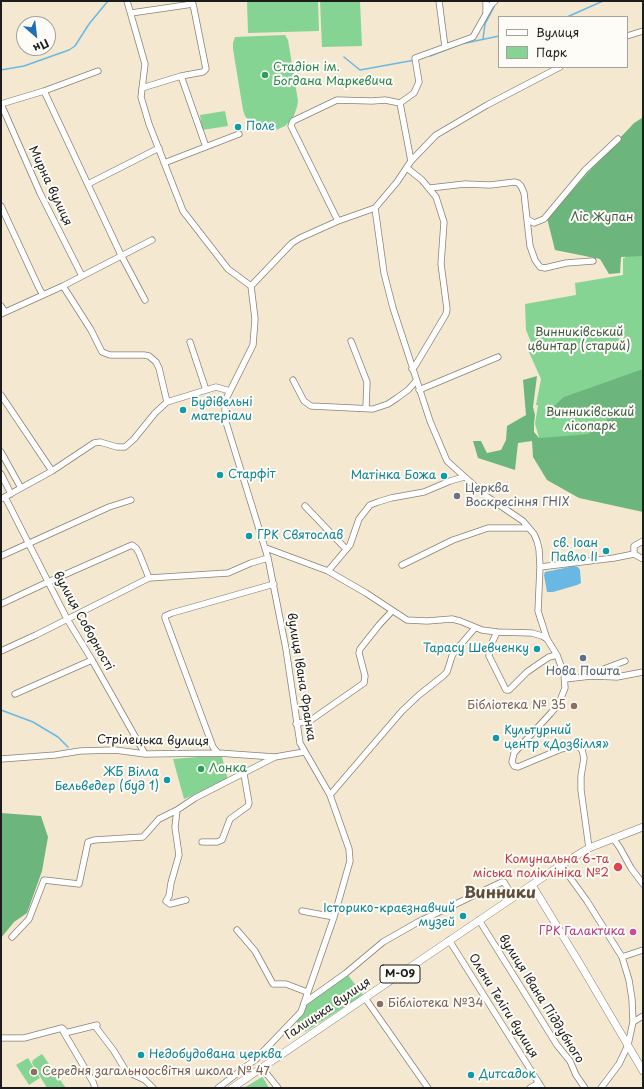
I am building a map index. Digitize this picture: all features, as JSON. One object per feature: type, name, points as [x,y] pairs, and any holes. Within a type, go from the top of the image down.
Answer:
[{"type":"main road","name":"Галицька вулиця","points":[[232,1088],[561,865],[589,848],[643,828]]},
{"type":"main road","points":[[532,885],[642,1067]]},
{"type":"street","points":[[127,1],[145,64],[141,97],[149,124],[183,211],[228,269],[252,286],[292,242],[338,221],[375,208],[398,182],[411,161],[436,135],[487,105],[558,68]]},
{"type":"street","points":[[439,1],[445,47]]},
{"type":"street","points":[[338,221],[291,126],[294,120],[337,100],[385,100],[400,104],[409,98],[416,89],[419,78],[414,58],[473,37],[491,2]]},
{"type":"street","points":[[131,13],[193,4],[206,69],[203,72],[181,76],[142,88]]},
{"type":"street","points":[[628,36],[643,31]]},
{"type":"street","points":[[1,104],[44,91],[98,71]]},
{"type":"street","points":[[181,76],[206,147]]},
{"type":"street","points":[[44,91],[121,255],[145,300]]},
{"type":"street","name":"Мирна вулиця","points":[[1,104],[40,193],[82,276]]},
{"type":"street","points":[[400,104],[411,161]]},
{"type":"street","points":[[164,163],[239,134]]},
{"type":"street","points":[[527,219],[534,223],[544,219],[585,170],[618,139]]},
{"type":"street","points":[[88,184],[159,148]]},
{"type":"street","points":[[407,168],[430,188],[436,197],[444,222],[441,264],[448,309],[412,369]]},
{"type":"street","points":[[430,188],[465,184],[490,185],[515,182],[518,183],[523,190],[530,246],[535,260],[540,267],[545,268],[566,263],[593,261]]},
{"type":"street","points":[[1,206],[44,295]]},
{"type":"street","points":[[375,208],[384,274],[393,308],[430,421],[447,460],[486,496],[523,521],[537,541],[540,566],[538,610],[547,639],[557,655],[565,679],[565,688],[558,703],[551,713],[514,753],[512,762],[514,766],[518,767],[561,749],[574,746],[579,747],[582,750],[584,758],[581,776],[581,790],[589,848]]},
{"type":"street","points":[[1,306],[3,313],[63,286],[152,240]]},
{"type":"street","points":[[63,286],[91,330],[102,352],[110,355],[144,355],[153,358],[159,368],[167,402]]},
{"type":"street","name":"вулиця Івана Франка","points":[[218,1088],[256,1058],[301,1012],[334,917],[350,861],[349,850],[330,795],[300,743],[274,584],[266,548],[226,419],[225,405],[230,391],[253,345],[255,319],[252,286]]},
{"type":"street","points":[[352,341],[367,382],[366,408]]},
{"type":"street","points":[[190,342],[206,390]]},
{"type":"street","points":[[419,390],[498,357]]},
{"type":"street","points":[[293,380],[304,401],[311,406],[373,409],[388,404],[408,390],[416,381]]},
{"type":"street","points":[[3,498],[52,471],[94,443],[100,442],[117,447],[125,447],[167,402],[216,387],[230,391]]},
{"type":"street","points":[[1,395],[52,471]]},
{"type":"street","points":[[1,452],[21,488]]},
{"type":"street","points":[[1,474],[11,494]]},
{"type":"street","points":[[328,571],[350,545],[359,519],[370,505],[391,498],[424,492],[457,478],[464,477]]},
{"type":"street","name":"вулиця Соборності","points":[[3,498],[29,543],[67,619],[145,754]]},
{"type":"street","points":[[1,556],[109,507],[131,500]]},
{"type":"street","points":[[305,506],[346,550]]},
{"type":"street","points":[[402,565],[453,540],[488,528],[528,528]]},
{"type":"street","points":[[634,554],[634,546],[643,541]]},
{"type":"street","points":[[1,604],[132,545],[139,553],[149,578]]},
{"type":"street","points":[[266,548],[328,571],[366,593],[407,620],[427,621],[452,619],[482,630],[532,633],[547,639]]},
{"type":"street","points":[[540,566],[614,558],[634,554],[643,559]]},
{"type":"street","points":[[1,651],[149,578],[228,573],[251,563],[268,558]]},
{"type":"street","points":[[218,753],[214,747],[165,618],[166,615],[172,613],[274,584]]},
{"type":"street","points":[[296,724],[312,720],[364,683],[365,676],[359,653],[360,649],[392,611]]},
{"type":"street","points":[[330,795],[402,711],[447,672],[455,651],[475,628]]},
{"type":"street","points":[[497,632],[490,647],[489,656],[506,690],[509,690],[540,662],[557,655]]},
{"type":"street","points":[[15,694],[92,660]]},
{"type":"street","points":[[591,676],[594,673],[625,661]]},
{"type":"street","points":[[565,679],[591,676],[617,677],[643,672]]},
{"type":"street","name":"Стрілецька вулиця","points":[[1,759],[55,755],[80,751],[115,750],[145,754],[218,753],[275,757],[304,752]]},
{"type":"street","points":[[12,937],[29,919],[44,880],[79,884],[88,842],[94,840],[143,837],[159,819],[177,810],[195,798],[275,757]]},
{"type":"street","points":[[202,842],[217,842],[222,840],[230,819],[248,806],[249,803],[244,774]]},
{"type":"street","points":[[177,810],[175,827],[178,855],[169,896],[166,901],[170,904],[186,900]]},
{"type":"street","points":[[613,838],[631,868],[643,884]]},
{"type":"street","points":[[561,865],[587,901],[622,957],[630,985],[633,1022],[628,1045],[619,1064],[602,1088]]},
{"type":"street","points":[[304,1004],[346,973],[383,942],[418,922],[502,882],[504,882],[513,898]]},
{"type":"street","points":[[302,911],[334,917]]},
{"type":"street","name":"вулиця Івана Піддубного","points":[[479,920],[557,1045],[570,1062],[576,1075],[586,1088]]},
{"type":"street","points":[[237,930],[255,951],[273,984],[286,984],[307,992]]},
{"type":"street","name":"Олени Теліги вулиця","points":[[449,940],[540,1085],[530,1088]]},
{"type":"street","points":[[622,957],[641,951],[643,957]]},
{"type":"street","points":[[365,998],[428,1088]]},
{"type":"street","points":[[633,1022],[643,1016]]},
{"type":"street","points":[[62,1028],[66,1032],[69,1032],[96,1025],[126,1071],[145,1080],[153,1088]]},
{"type":"street","points":[[1,1038],[24,1038],[62,1028]]},
{"type":"street","points":[[62,1028],[95,1088]]},
{"type":"street","points":[[262,1068],[278,1088]]},
{"type":"green space","points":[[247,1],[318,1],[319,31],[248,33]]},
{"type":"green space","points":[[320,1],[360,1],[362,46],[322,47]]},
{"type":"green space","name":"Стадіон ім. Богдана Маркевича","points":[[285,35],[288,40],[298,101],[297,107],[293,118],[285,126],[274,131],[263,130],[252,125],[245,116],[233,43],[235,37]]},
{"type":"green space","points":[[225,111],[228,126],[202,130],[200,115]]},
{"type":"green space","name":"Винниківський лісопарк","points":[[643,117],[643,510],[548,467],[535,424],[538,405],[536,405],[541,379],[527,348],[532,345],[526,330],[525,304],[576,295],[575,283],[623,275],[623,258],[625,258],[626,243],[609,255],[588,257],[585,242],[557,207],[586,171],[637,121]]},
{"type":"green space","name":"Ліс Жупан","points":[[643,118],[643,256],[621,257],[620,273],[609,274],[600,259],[555,250],[547,218],[634,123]]},
{"type":"green space","points":[[643,369],[643,512],[579,498],[547,480],[533,457],[532,441],[518,443],[515,470],[478,458],[473,441],[481,441],[487,453],[501,450],[506,440],[507,426],[526,415],[523,380],[537,376],[533,407],[535,415],[534,432],[539,438],[578,435],[588,434],[607,423],[608,410],[590,406],[562,413],[552,420],[553,407],[564,397]]},
{"type":"green space","name":"Лонка","points":[[222,757],[228,780],[184,799],[173,759]]},
{"type":"green space","points":[[1,813],[41,816],[48,837],[42,871],[27,913],[14,922],[1,938]]},
{"type":"green space","points":[[348,975],[363,995],[305,1032],[296,1021],[304,1014],[306,1005]]},
{"type":"green space","points":[[42,1054],[66,1088],[47,1088],[32,1063],[33,1060]]},
{"type":"green space","points":[[28,1058],[40,1078],[29,1085],[16,1065]]},
{"type":"green space","points":[[262,1077],[269,1088],[244,1088]]},
{"type":"water","points":[[574,566],[578,567],[580,570],[581,583],[553,592],[547,592],[544,575],[545,572]]},
{"type":"waterway","points":[[1,70],[24,66],[69,50],[75,46],[89,24],[108,1]]},
{"type":"waterway","points":[[569,16],[603,1]]},
{"type":"waterway","points":[[483,39],[485,24],[494,7]]},
{"type":"waterway","points":[[430,56],[461,44],[498,36]]},
{"type":"waterway","points":[[344,57],[360,70],[415,60]]},
{"type":"waterway","points":[[1,710],[33,722],[58,737],[68,747]]},
{"type":"place","name":"Стадіон ім. Богдана Маркевича","points":[[265,75]]},
{"type":"place","name":"Поле","points":[[238,127]]},
{"type":"place","name":"Будівельні матеріали","points":[[183,410]]},
{"type":"place","name":"Старфіт","points":[[220,475]]},
{"type":"place","name":"Матінка Божа","points":[[444,476]]},
{"type":"place","name":"Церква Воскресіння ГНІХ","points":[[457,496]]},
{"type":"place","name":"ГРК Святослав","points":[[249,536]]},
{"type":"place","name":"св. Іоан Павло ІІ","points":[[606,551]]},
{"type":"place","name":"Тарасу Шевченку","points":[[537,649]]},
{"type":"place","name":"Нова Пошта","points":[[583,658]]},
{"type":"place","name":"Бібліотека № 35","points":[[574,706]]},
{"type":"place","name":"Культурний центр «Дозвілля»","points":[[496,738]]},
{"type":"place","name":"Лонка","points":[[201,769]]},
{"type":"place","name":"ЖБ Вілла Бельведер (буд 1)","points":[[167,780]]},
{"type":"place","name":"Комунальна 6-та міська поліклініка №2","points":[[618,867]]},
{"type":"place","name":"Історико-краєзнавчий музей","points":[[463,916]]},
{"type":"place","name":"ГРК Галактика","points":[[633,932]]},
{"type":"place","name":"Бібліотека №34","points":[[380,1004]]},
{"type":"place","name":"Недобудована церква","points":[[141,1055]]},
{"type":"place","name":"Середня загальноосвітня школа № 47","points":[[34,1072]]},
{"type":"place","name":"Дитсадок","points":[[471,1075]]},
{"type":"district","name":"Винники","points":[[500,894]]},
{"type":"park label","name":"Винниківський цвинтар (старий)","points":[[579,340]]}]
